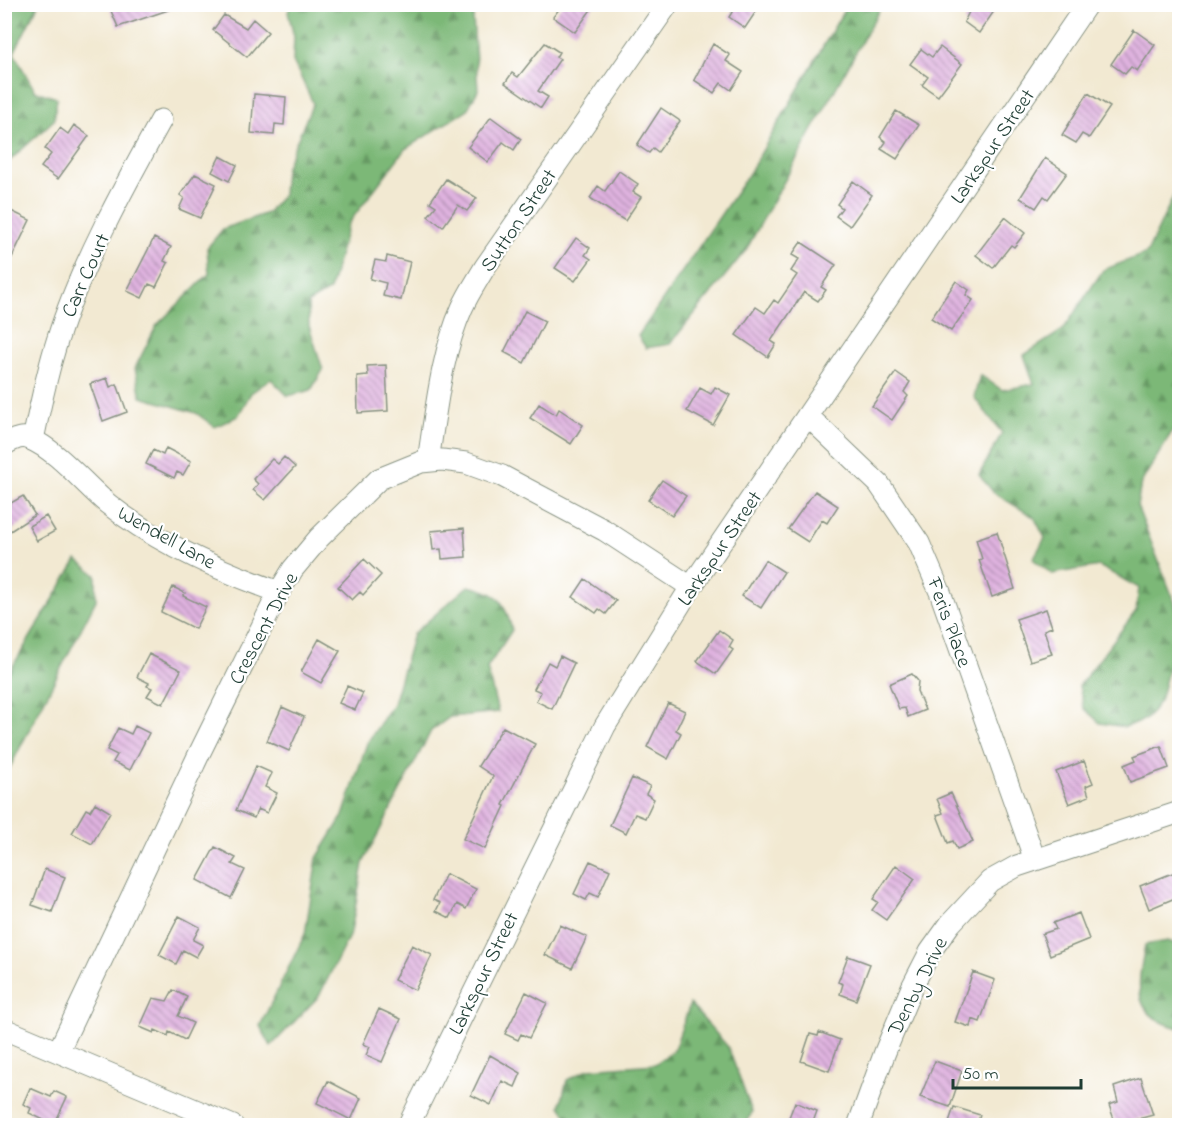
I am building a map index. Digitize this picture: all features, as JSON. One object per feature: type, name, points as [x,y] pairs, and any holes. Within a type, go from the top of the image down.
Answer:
[{"type":"street","name":"Sutton Street","points":[[428,462],[436,403],[452,333],[462,306],[485,267],[668,4]]},
{"type":"street","name":"Larkspur Street","points":[[408,1125],[605,726],[691,587],[809,417],[1087,4]]},
{"type":"street","name":"Carr Court","points":[[33,440],[46,379],[62,327],[134,168],[161,120]]},
{"type":"street","name":"Feris Place","points":[[809,417],[879,484],[919,543],[940,592],[1035,860]]},
{"type":"street","points":[[4,445],[15,439],[28,437],[33,440]]},
{"type":"street","name":"Wendell Lane","points":[[33,440],[109,504],[138,525],[176,547],[279,592]]},
{"type":"street","name":"Crescent Drive","points":[[59,1050],[200,752],[279,592],[292,569],[319,538],[379,479],[428,462],[442,460],[466,463],[502,476],[604,530],[691,587]]},
{"type":"street","name":"Denby Drive","points":[[858,1125],[912,987],[930,952],[950,924],[990,881],[1017,866],[1179,812]]},
{"type":"street","points":[[4,1029],[59,1050],[233,1125]]},
{"type":"green space","points":[[5,4],[38,5],[14,53],[35,91],[57,98],[54,120],[5,165]]},
{"type":"green space","points":[[291,5],[479,5],[473,18],[478,90],[467,110],[405,149],[348,224],[330,290],[308,303],[309,326],[323,370],[311,390],[288,396],[271,379],[251,393],[238,416],[215,427],[196,413],[141,397],[135,368],[157,325],[209,274],[207,248],[223,229],[267,213],[283,195],[285,169],[313,103],[293,61],[294,37],[288,12]]},
{"type":"green space","points":[[847,5],[882,5],[746,250],[670,344],[646,348],[638,336],[750,172]]},
{"type":"green space","points":[[1179,184],[1179,420],[1141,483],[1137,506],[1175,603],[1179,628],[1160,701],[1146,719],[1125,727],[1100,723],[1084,708],[1079,686],[1136,611],[1139,588],[1099,566],[1052,574],[1033,559],[1045,538],[1034,517],[994,493],[979,475],[1002,433],[974,397],[980,375],[1002,390],[1034,384],[1024,355],[1063,330],[1103,270],[1147,253]]},
{"type":"green space","points":[[77,560],[96,575],[96,600],[5,777],[5,679]]},
{"type":"green space","points":[[468,586],[493,594],[498,599],[506,611],[512,630],[487,668],[498,712],[450,717],[431,731],[363,863],[351,932],[319,996],[271,1046],[260,1026],[305,934],[317,858],[343,816],[367,743],[393,704],[413,634]]},
{"type":"green space","points":[[1168,941],[1179,945],[1179,1028],[1163,1023],[1152,1016],[1144,1007],[1139,986],[1145,945]]},
{"type":"green space","points":[[690,1004],[728,1047],[752,1112],[746,1125],[573,1125],[560,1106],[567,1080],[588,1069],[655,1064],[674,1050]]},
{"type":"building","points":[[108,4],[176,4],[177,7],[118,27]]},
{"type":"building","points":[[563,4],[595,4],[575,32],[553,17]]},
{"type":"building","points":[[737,4],[761,4],[745,28],[729,17]]},
{"type":"building","points":[[973,4],[999,4],[979,33],[964,22]]},
{"type":"building","points":[[224,15],[246,28],[253,19],[268,32],[247,57],[213,30]]},
{"type":"building","points":[[1134,30],[1155,45],[1137,71],[1131,67],[1125,74],[1111,64]]},
{"type":"building","points":[[545,43],[559,52],[556,57],[560,59],[538,91],[548,97],[541,108],[505,83],[512,73],[518,77]]},
{"type":"building","points":[[713,44],[730,55],[726,61],[743,72],[731,90],[721,83],[714,93],[694,80]]},
{"type":"building","points":[[940,47],[962,64],[938,96],[922,85],[928,77],[910,64],[921,49],[932,57]]},
{"type":"building","points":[[1088,93],[1110,107],[1089,138],[1082,134],[1076,143],[1062,135]]},
{"type":"building","points":[[254,94],[286,97],[284,125],[275,124],[274,135],[251,133]]},
{"type":"building","points":[[661,108],[680,121],[658,152],[653,148],[649,153],[637,145]]},
{"type":"building","points":[[896,111],[919,125],[897,159],[881,149],[886,142],[880,137]]},
{"type":"building","points":[[491,117],[521,139],[514,150],[503,142],[488,162],[468,147]]},
{"type":"building","points":[[74,125],[89,136],[58,179],[41,167],[51,154],[45,149],[60,128],[68,134]]},
{"type":"building","points":[[220,156],[237,165],[229,181],[212,172]]},
{"type":"building","points":[[1045,158],[1067,173],[1048,199],[1044,196],[1036,208],[1020,198]]},
{"type":"building","points":[[619,171],[638,184],[633,192],[641,197],[625,221],[590,198],[598,186],[605,191]]},
{"type":"building","points":[[195,174],[216,184],[200,218],[179,209],[184,198],[180,195]]},
{"type":"building","points":[[446,179],[477,198],[467,211],[458,205],[443,227],[428,216],[436,206],[430,202]]},
{"type":"building","points":[[853,181],[872,195],[850,226],[836,216],[842,208],[837,204]]},
{"type":"building","points":[[9,210],[30,220],[4,274],[4,219]]},
{"type":"building","points":[[1005,217],[1025,233],[1014,247],[1011,245],[993,268],[976,255]]},
{"type":"building","points":[[154,238],[171,247],[164,261],[168,263],[156,287],[149,284],[142,298],[127,291]]},
{"type":"building","points":[[576,238],[590,248],[585,255],[591,259],[575,281],[555,268]]},
{"type":"building","points":[[801,242],[836,265],[821,287],[826,290],[818,301],[804,292],[771,341],[776,344],[768,357],[736,335],[756,307],[765,313],[774,300],[778,303],[797,275],[791,271],[799,259],[792,255]]},
{"type":"building","points":[[387,256],[410,262],[401,300],[383,296],[386,283],[370,279],[375,260],[386,262]]},
{"type":"building","points":[[956,281],[969,290],[966,295],[973,300],[951,331],[931,318]]},
{"type":"building","points":[[525,311],[545,321],[524,363],[504,352]]},
{"type":"building","points":[[386,365],[388,411],[358,413],[357,376],[368,375],[367,366]]},
{"type":"building","points":[[896,372],[910,382],[904,392],[908,396],[892,420],[872,406]]},
{"type":"building","points":[[107,378],[110,387],[117,384],[127,412],[103,421],[90,384]]},
{"type":"building","points":[[715,387],[730,395],[713,425],[687,411],[700,388],[711,394]]},
{"type":"building","points":[[539,404],[556,415],[559,409],[583,425],[571,444],[530,418]]},
{"type":"building","points":[[166,448],[191,461],[183,475],[177,472],[174,478],[146,464],[153,450],[163,455]]},
{"type":"building","points":[[284,457],[295,467],[265,500],[253,490],[258,484],[253,479],[272,459],[278,464]]},
{"type":"building","points":[[662,480],[686,496],[672,516],[648,500]]},
{"type":"building","points":[[815,491],[838,506],[827,523],[822,520],[808,542],[788,529]]},
{"type":"building","points":[[23,496],[35,515],[4,535],[4,507]]},
{"type":"building","points":[[46,516],[55,531],[37,541],[29,526]]},
{"type":"building","points":[[464,528],[466,557],[442,559],[441,549],[433,550],[431,531]]},
{"type":"building","points":[[997,532],[1015,589],[992,597],[979,560],[982,559],[976,539]]},
{"type":"building","points":[[364,559],[381,575],[363,595],[360,592],[352,600],[338,587]]},
{"type":"building","points":[[765,560],[784,572],[761,608],[742,596]]},
{"type":"building","points":[[585,579],[616,601],[606,614],[599,609],[596,613],[573,597]]},
{"type":"building","points":[[173,587],[185,593],[183,596],[206,607],[195,629],[161,612]]},
{"type":"building","points":[[1046,609],[1052,627],[1044,630],[1052,654],[1030,661],[1016,619]]},
{"type":"building","points":[[719,630],[733,640],[729,647],[733,650],[716,674],[697,661]]},
{"type":"building","points":[[319,639],[340,651],[321,683],[301,672]]},
{"type":"building","points":[[149,654],[181,670],[163,704],[147,696],[152,688],[147,686],[149,683],[137,677]]},
{"type":"building","points":[[560,656],[574,663],[552,709],[536,701],[541,692],[534,689],[548,662],[555,666]]},
{"type":"building","points":[[912,674],[918,681],[917,691],[925,710],[908,717],[905,708],[899,709],[889,684]]},
{"type":"building","points":[[347,686],[363,693],[355,710],[339,703]]},
{"type":"building","points":[[668,703],[685,711],[676,730],[681,733],[668,759],[647,747]]},
{"type":"building","points":[[282,707],[304,717],[289,751],[267,741]]},
{"type":"building","points":[[135,726],[149,733],[130,770],[113,762],[117,755],[107,750],[118,728],[131,734]]},
{"type":"building","points":[[503,727],[535,744],[503,805],[505,806],[485,849],[463,839],[493,776],[478,766]]},
{"type":"building","points":[[1161,746],[1169,768],[1130,782],[1124,765],[1136,760],[1134,756]]},
{"type":"building","points":[[1084,761],[1093,783],[1086,786],[1089,796],[1069,804],[1056,772]]},
{"type":"building","points":[[256,766],[272,773],[265,787],[277,793],[267,813],[258,809],[254,818],[236,810]]},
{"type":"building","points":[[632,778],[650,786],[646,794],[654,799],[645,818],[635,814],[626,833],[610,825]]},
{"type":"building","points":[[951,793],[973,842],[957,849],[953,841],[948,843],[937,815],[943,813],[937,799]]},
{"type":"building","points":[[95,803],[110,812],[92,844],[72,833],[86,809],[90,811]]},
{"type":"building","points":[[215,847],[236,858],[232,864],[245,870],[231,898],[197,880]]},
{"type":"building","points":[[590,861],[610,870],[598,897],[590,893],[586,900],[574,894]]},
{"type":"building","points":[[896,865],[915,879],[886,920],[872,910],[878,902],[873,899]]},
{"type":"building","points":[[45,869],[65,877],[52,912],[32,905]]},
{"type":"building","points":[[1175,872],[1179,890],[1173,893],[1175,898],[1149,909],[1140,886]]},
{"type":"building","points":[[446,874],[476,889],[466,909],[457,904],[450,918],[436,911],[440,903],[433,900]]},
{"type":"building","points":[[1079,913],[1089,939],[1050,955],[1042,934],[1056,929],[1053,923]]},
{"type":"building","points":[[179,916],[200,927],[193,940],[203,945],[196,957],[183,950],[176,964],[159,955]]},
{"type":"building","points":[[560,925],[587,937],[572,968],[545,955]]},
{"type":"building","points":[[412,945],[432,955],[415,990],[394,980]]},
{"type":"building","points":[[848,956],[870,964],[856,1000],[840,994],[843,984],[838,982]]},
{"type":"building","points":[[973,972],[995,980],[980,1022],[972,1019],[970,1027],[955,1022]]},
{"type":"building","points":[[173,990],[187,997],[178,1016],[193,1023],[185,1040],[169,1032],[168,1036],[140,1027],[153,998],[167,1001]]},
{"type":"building","points":[[526,992],[547,1003],[529,1038],[521,1034],[518,1040],[505,1034]]},
{"type":"building","points":[[379,1009],[401,1019],[382,1062],[366,1055],[370,1047],[363,1044]]},
{"type":"building","points":[[819,1032],[840,1040],[829,1071],[801,1061],[810,1034],[818,1036]]},
{"type":"building","points":[[490,1055],[521,1073],[515,1087],[502,1081],[491,1105],[471,1095]]},
{"type":"building","points":[[935,1061],[962,1071],[950,1107],[920,1097]]},
{"type":"building","points":[[1141,1078],[1153,1115],[1116,1125],[1109,1105],[1118,1102],[1114,1087]]},
{"type":"building","points":[[328,1081],[361,1098],[351,1120],[317,1103]]},
{"type":"building","points":[[30,1088],[51,1097],[54,1091],[67,1097],[54,1125],[29,1113],[31,1108],[23,1104]]},
{"type":"building","points":[[795,1102],[817,1111],[812,1125],[786,1125]]},
{"type":"building","points":[[954,1107],[980,1115],[977,1125],[948,1125]]}]
